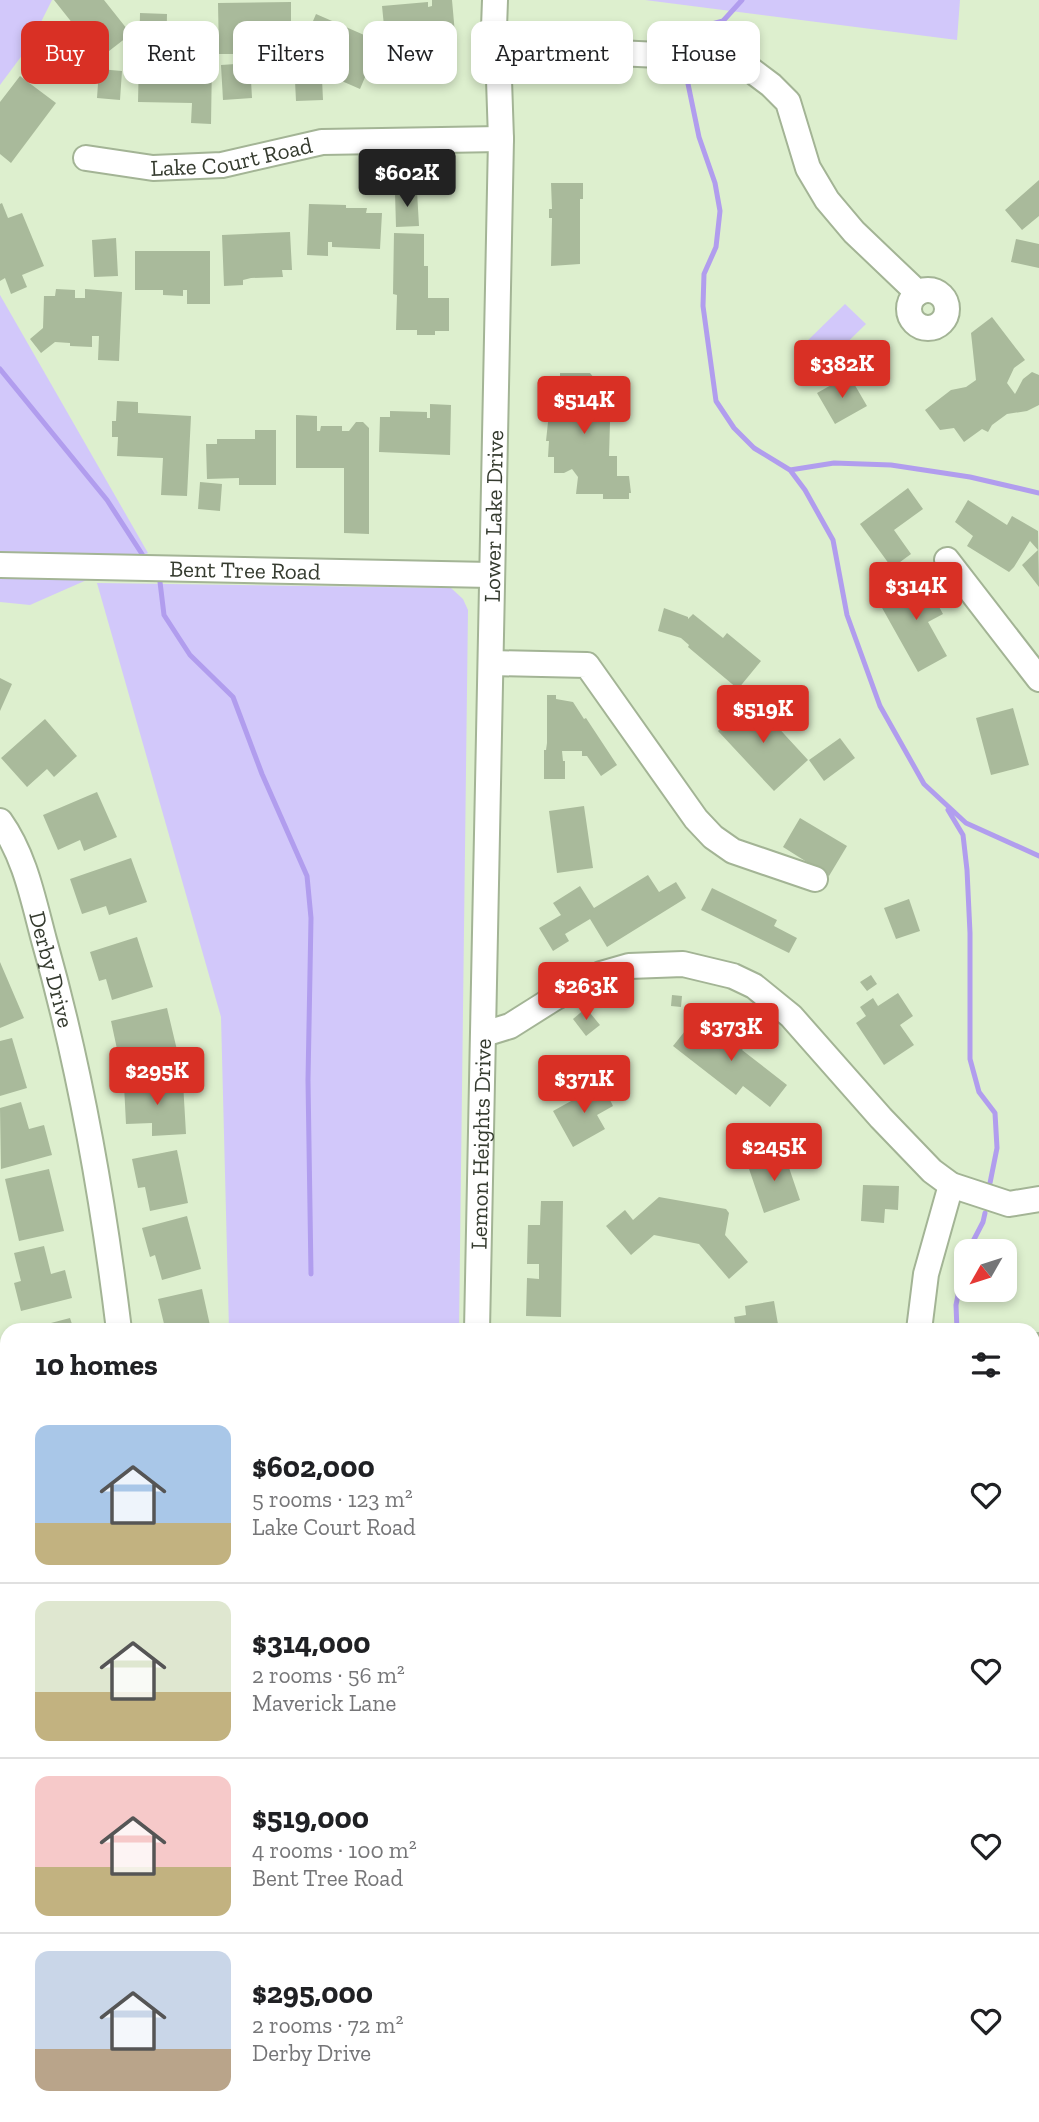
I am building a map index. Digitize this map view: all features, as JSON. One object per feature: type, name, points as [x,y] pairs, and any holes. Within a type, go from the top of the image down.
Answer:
[{"type":"street","name":"Lower Lake Drive","points":[[494,21],[495,0]]},
{"type":"street","points":[[633,54],[722,58],[747,66],[771,85],[788,102],[808,168],[827,200],[854,232],[918,293]]},
{"type":"street","name":"Lower Lake Drive","points":[[484,1034],[501,139],[499,84]]},
{"type":"street","name":"Lake Court Road","points":[[86,158],[153,168],[222,165],[322,142],[501,139]]},
{"type":"street","points":[[947,560],[1039,679]]},
{"type":"street","name":"Bent Tree Road","points":[[0,565],[491,575]]},
{"type":"street","points":[[491,663],[587,665],[696,819],[713,837],[733,851],[815,879]]},
{"type":"street","name":"Derby Drive","points":[[0,821],[23,863],[63,1011],[86,1115],[119,1323]]},
{"type":"street","name":"Lemon Heights Drive","points":[[477,1323],[484,1034],[510,1026],[555,997],[601,974],[629,966],[683,964],[733,976],[754,986],[791,1016],[932,1171],[951,1185],[1009,1204],[1039,1199]]},
{"type":"street","points":[[920,1323],[926,1274],[951,1185]]},
{"type":"shaded area","points":[[0,0],[52,0],[42,21],[21,21],[21,57],[0,85]]},
{"type":"shaded area","points":[[645,0],[960,0],[957,40]]},
{"type":"shaded area","points":[[0,295],[148,553],[30,605],[0,602]]},
{"type":"shaded area","points":[[845,304],[866,324],[820,369],[800,348]]},
{"type":"shaded area","points":[[97,583],[451,588],[463,599],[468,610],[459,1323],[229,1323],[221,1017]]},
{"type":"building","points":[[54,0],[104,0],[123,24],[123,40],[109,51],[109,21],[71,21]]},
{"type":"building","points":[[432,0],[452,0],[454,21],[384,21],[382,6],[428,2],[428,7],[432,6]]},
{"type":"building","points":[[291,2],[291,21],[233,21],[233,54],[219,54],[218,3]]},
{"type":"building","points":[[140,13],[167,14],[167,21],[140,21]]},
{"type":"building","points":[[316,14],[332,21],[313,21]]},
{"type":"building","points":[[349,28],[363,35],[363,82],[360,89],[349,84]]},
{"type":"building","points":[[233,64],[233,84],[251,84],[252,98],[223,100],[221,65]]},
{"type":"building","points":[[109,70],[122,71],[120,100],[97,98],[98,84],[109,84]]},
{"type":"building","points":[[20,76],[21,84],[31,84],[56,103],[11,163],[0,154],[0,102]]},
{"type":"building","points":[[138,84],[212,84],[211,124],[191,123],[192,103],[138,102]]},
{"type":"building","points":[[295,84],[322,84],[323,100],[296,101]]},
{"type":"building","points":[[1039,180],[1039,216],[1022,230],[1005,210]]},
{"type":"building","points":[[551,183],[583,183],[583,199],[580,199],[580,264],[551,266]]},
{"type":"building","points":[[417,191],[419,226],[396,227],[395,192]]},
{"type":"building","points":[[2,203],[8,218],[22,213],[44,266],[22,275],[27,287],[11,294],[5,278],[0,281]]},
{"type":"building","points":[[309,204],[346,205],[346,208],[367,208],[366,213],[382,213],[380,249],[332,247],[332,242],[328,242],[328,256],[307,255]]},
{"type":"building","points":[[290,232],[292,270],[282,270],[283,277],[251,278],[243,280],[243,285],[224,286],[222,235]]},
{"type":"building","points":[[394,233],[424,234],[428,298],[449,298],[449,331],[435,331],[435,335],[417,335],[417,330],[396,330],[397,295],[393,294]]},
{"type":"building","points":[[116,238],[118,276],[94,277],[92,240]]},
{"type":"building","points":[[1016,239],[1039,244],[1039,268],[1011,262]]},
{"type":"building","points":[[135,251],[210,251],[210,304],[187,304],[187,290],[183,290],[183,296],[163,295],[163,290],[135,290]]},
{"type":"building","points":[[56,289],[75,290],[75,298],[85,298],[85,289],[122,292],[119,361],[98,360],[99,336],[92,336],[92,347],[55,342],[41,353],[30,339],[43,328],[44,296],[55,296]]},
{"type":"building","points":[[992,317],[1025,360],[1014,368],[1007,383],[1015,394],[1023,379],[1032,372],[1039,375],[1039,405],[1027,411],[1007,414],[992,425],[988,432],[982,429],[964,442],[954,428],[940,430],[925,410],[951,390],[966,387],[976,380],[971,333]]},
{"type":"building","points":[[560,373],[590,373],[604,390],[611,389],[609,456],[617,456],[617,476],[629,476],[629,499],[603,499],[603,494],[576,494],[578,477],[572,469],[564,473],[554,473],[554,457],[548,457],[549,441],[546,441],[549,413],[545,409],[545,401],[551,396],[556,397],[552,383],[555,377],[560,377]]},
{"type":"building","points":[[849,375],[867,406],[835,424],[817,393]]},
{"type":"building","points":[[117,401],[138,402],[138,413],[191,416],[187,496],[161,495],[163,458],[117,456],[118,437],[112,437],[112,421],[116,421]]},
{"type":"building","points":[[430,404],[451,405],[450,455],[379,452],[380,417],[390,417],[390,411],[427,412],[427,418],[430,418]]},
{"type":"building","points":[[296,415],[317,416],[317,431],[320,431],[321,426],[342,426],[342,431],[349,431],[356,422],[363,422],[369,428],[369,534],[344,533],[344,468],[296,468]]},
{"type":"building","points":[[255,430],[276,430],[276,485],[239,485],[239,478],[207,479],[206,444],[217,444],[217,439],[255,439]]},
{"type":"building","points":[[200,482],[222,484],[220,511],[198,509]]},
{"type":"building","points":[[908,488],[923,509],[894,530],[911,554],[892,568],[860,524]]},
{"type":"building","points":[[968,500],[1007,525],[1012,516],[1038,531],[1039,587],[1022,565],[1038,550],[1030,541],[1009,572],[967,546],[973,536],[955,522]]},
{"type":"building","points":[[920,572],[943,614],[928,622],[947,656],[918,672],[881,606],[903,594],[898,584]]},
{"type":"building","points":[[664,608],[688,619],[693,614],[723,638],[727,633],[761,661],[738,689],[681,638],[658,631]]},
{"type":"building","points":[[0,678],[12,684],[0,711]]},
{"type":"building","points":[[547,695],[556,695],[556,699],[573,702],[617,765],[601,776],[587,756],[582,756],[582,751],[562,751],[565,779],[544,779]]},
{"type":"building","points":[[752,699],[808,760],[774,791],[718,731]]},
{"type":"building","points":[[1013,708],[1029,765],[991,775],[976,718]]},
{"type":"building","points":[[45,719],[77,756],[54,777],[47,769],[27,787],[1,758]]},
{"type":"building","points":[[840,738],[855,758],[824,781],[809,760]]},
{"type":"building","points":[[97,792],[117,837],[84,851],[80,840],[58,850],[43,815]]},
{"type":"building","points":[[584,806],[593,868],[557,873],[549,811]]},
{"type":"building","points":[[800,818],[847,846],[829,876],[783,847]]},
{"type":"building","points":[[131,858],[147,902],[109,915],[106,906],[82,914],[70,879]]},
{"type":"building","points":[[648,875],[659,892],[676,882],[686,898],[607,947],[590,919],[565,934],[569,941],[553,951],[539,928],[561,915],[553,903],[580,886],[594,908]]},
{"type":"building","points":[[712,888],[777,920],[774,926],[797,938],[789,953],[701,910]]},
{"type":"building","points":[[909,899],[920,931],[896,939],[884,908]]},
{"type":"building","points":[[137,937],[153,987],[112,1000],[106,979],[99,981],[90,952]]},
{"type":"building","points":[[0,962],[24,1018],[0,1028]]},
{"type":"building","points":[[871,975],[877,984],[867,991],[860,982]]},
{"type":"building","points":[[898,993],[913,1016],[900,1025],[914,1045],[884,1065],[856,1023],[866,1016],[860,1007],[873,998],[878,1006]]},
{"type":"building","points":[[672,995],[682,996],[681,1007],[671,1006]]},
{"type":"building","points":[[167,1008],[177,1050],[120,1063],[111,1021]]},
{"type":"building","points":[[586,1008],[600,1025],[586,1036],[573,1019]]},
{"type":"building","points":[[735,1024],[752,1038],[742,1050],[787,1085],[770,1107],[743,1086],[736,1095],[673,1046],[689,1026],[705,1039],[714,1029],[725,1038]]},
{"type":"building","points":[[12,1038],[27,1088],[0,1096],[0,1041]]},
{"type":"building","points":[[183,1082],[186,1134],[152,1136],[152,1123],[126,1124],[124,1085]]},
{"type":"building","points":[[602,1084],[613,1106],[597,1115],[605,1129],[573,1147],[553,1111]]},
{"type":"building","points":[[21,1102],[29,1129],[44,1125],[52,1155],[1,1169],[0,1108]]},
{"type":"building","points":[[177,1150],[188,1203],[150,1211],[145,1187],[138,1188],[132,1159]]},
{"type":"building","points":[[784,1153],[800,1200],[764,1213],[748,1166]]},
{"type":"building","points":[[49,1169],[64,1231],[19,1241],[5,1179]]},
{"type":"building","points":[[863,1185],[899,1186],[898,1210],[885,1209],[884,1223],[861,1221]]},
{"type":"building","points":[[659,1197],[726,1209],[729,1213],[725,1235],[748,1262],[729,1279],[699,1244],[654,1235],[631,1255],[606,1226],[625,1210],[633,1220]]},
{"type":"building","points":[[541,1201],[563,1201],[561,1317],[526,1316],[527,1278],[539,1279],[539,1264],[527,1264],[528,1225],[540,1225]]},
{"type":"building","points":[[187,1216],[201,1269],[162,1280],[155,1255],[150,1257],[142,1228]]},
{"type":"building","points":[[44,1246],[51,1274],[65,1270],[72,1298],[21,1311],[14,1283],[21,1281],[14,1253]]},
{"type":"building","points":[[202,1289],[209,1323],[164,1323],[158,1299]]},
{"type":"building","points":[[774,1301],[778,1323],[735,1323],[734,1317],[746,1315],[745,1306]]},
{"type":"building","points":[[70,1318],[72,1323],[51,1323]]},
{"type":"waterway","points":[[723,21],[742,0]]},
{"type":"waterway","points":[[688,84],[699,137],[715,183],[720,211],[716,247],[704,274],[703,306],[716,401],[734,428],[754,448],[790,470],[805,490],[833,540],[847,615],[880,706],[924,784],[966,823],[1039,856]]},
{"type":"waterway","points":[[0,369],[107,500],[142,554]]},
{"type":"waterway","points":[[790,470],[834,463],[891,465],[970,477],[1039,493]]},
{"type":"waterway","points":[[160,582],[164,615],[190,655],[233,697],[262,774],[307,876],[311,918],[308,1080],[311,1274]]},
{"type":"waterway","points":[[948,810],[963,835],[967,870],[970,1059],[979,1092],[995,1113],[997,1148],[990,1183]]},
{"type":"waterway","points":[[974,1239],[985,1213]]},
{"type":"waterway","points":[[957,1302],[957,1323]]}]
